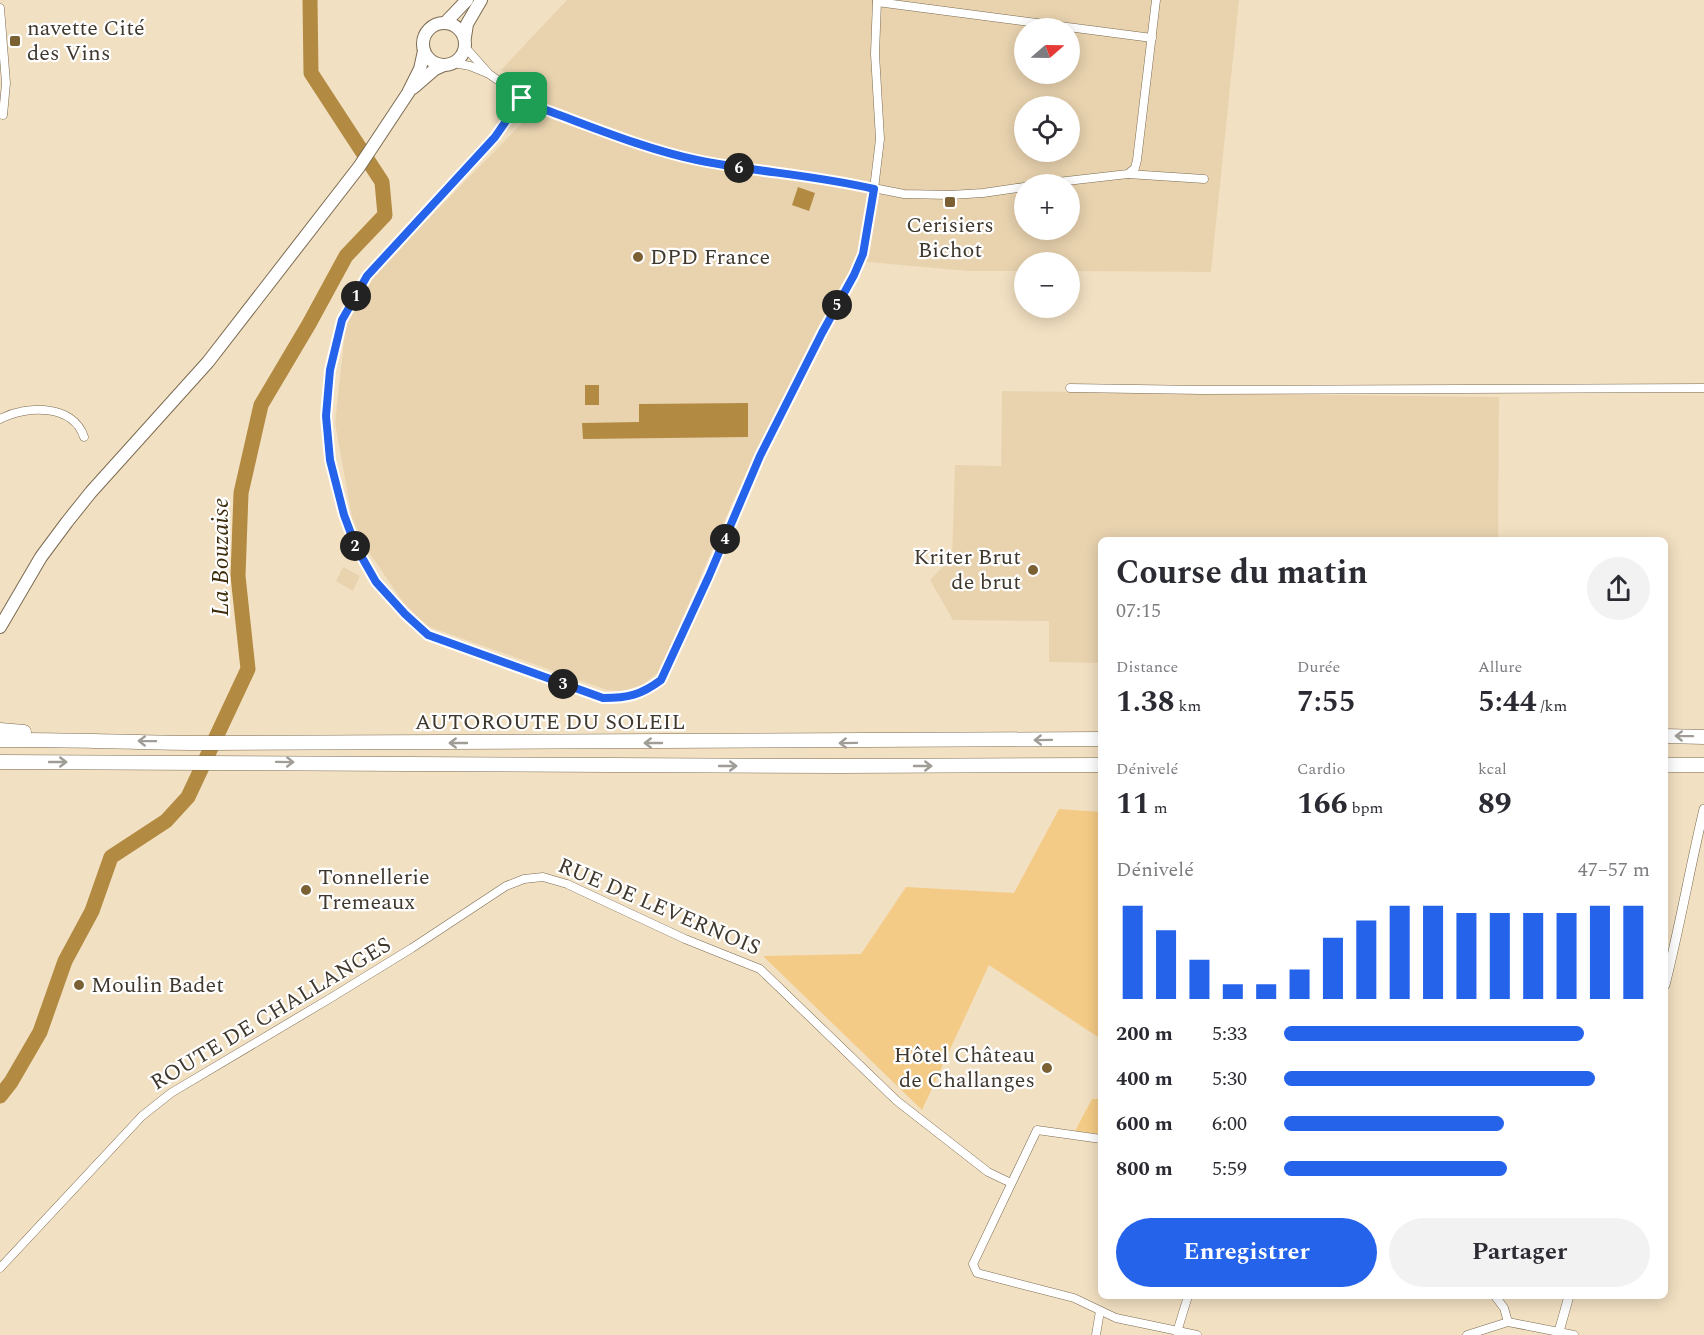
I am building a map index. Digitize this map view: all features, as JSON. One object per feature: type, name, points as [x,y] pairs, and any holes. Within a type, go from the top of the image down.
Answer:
[{"type":"highway","points":[[0,730],[20,731],[52,739]]},
{"type":"highway","points":[[1668,736],[1704,737]]},
{"type":"highway","name":"AUTOROUTE DU SOLEIL","points":[[0,740],[205,743],[839,743],[1098,739]]},
{"type":"highway","name":"AUTOROUTE DU SOLEIL","points":[[0,762],[1098,765]]},
{"type":"highway","points":[[1668,765],[1704,765]]},
{"type":"main road","points":[[445,23],[467,0]]},
{"type":"main road","points":[[408,93],[435,69],[462,56],[467,24],[481,0]]},
{"type":"main road","points":[[0,627],[41,557],[67,522],[91,492],[208,362],[358,167],[408,93],[423,60],[424,37],[427,31],[438,24],[450,23],[459,28],[465,42]]},
{"type":"main road","points":[[424,51],[432,61],[449,64]]},
{"type":"street","points":[[1128,174],[1134,168],[1137,160],[1156,0]]},
{"type":"street","points":[[522,98],[495,137],[367,276],[342,320],[330,370],[326,416],[330,460],[344,515],[356,547],[376,582],[428,635],[603,698],[625,698],[648,690],[661,680],[709,576],[760,456],[863,254],[874,189],[879,139],[875,54],[877,1],[1152,38]]},
{"type":"street","points":[[0,8],[3,83],[6,83],[3,115]]},
{"type":"street","points":[[465,42],[489,74]]},
{"type":"street","points":[[449,64],[470,66],[489,74],[535,106],[649,147],[694,159],[904,194],[950,195],[1014,188]]},
{"type":"street","points":[[1080,179],[1128,174],[1204,180]]},
{"type":"street","points":[[1070,388],[1203,390],[1704,388]]},
{"type":"street","points":[[0,418],[21,411],[50,410],[61,413],[77,423],[84,437]]},
{"type":"street","points":[[1668,973],[1704,809]]},
{"type":"street","name":"RUE DE LEVERNOIS","points":[[412,948],[506,886],[525,879],[543,877],[567,884],[685,939],[760,969],[897,1101],[988,1172],[1011,1183]]},
{"type":"street","name":"ROUTE DE CHALLANGES","points":[[0,1268],[142,1116],[171,1093],[412,948]]},
{"type":"street","points":[[1098,1139],[1037,1130],[973,1264],[977,1273],[1074,1298],[1116,1318],[1197,1335]]},
{"type":"street","points":[[1174,1332],[1187,1299]]},
{"type":"street","points":[[1497,1299],[1504,1308],[1509,1322]]},
{"type":"street","points":[[1559,1334],[1568,1299]]},
{"type":"street","points":[[1096,1335],[1100,1311]]},
{"type":"street","points":[[1467,1335],[1509,1322],[1559,1334],[1574,1335]]},
{"type":"shaded area","points":[[567,0],[1239,0],[1211,272],[1080,271],[1080,252],[1014,252],[1014,271],[968,271],[856,262],[811,342],[733,501],[660,671],[644,684],[623,691],[607,690],[427,626],[403,602],[366,548],[352,518],[335,423],[346,322],[377,271],[534,111],[542,100],[501,70]]},
{"type":"shaded area","points":[[798,187],[815,193],[809,211],[792,205]]},
{"type":"shaded area","points":[[585,385],[599,385],[599,405],[585,405]]},
{"type":"shaded area","points":[[1002,391],[1499,397],[1498,537],[1098,537],[1098,663],[1049,662],[1049,621],[953,620],[930,580],[952,557],[955,465],[1001,466]]},
{"type":"shaded area","points":[[748,403],[748,437],[583,439],[582,423],[639,422],[639,404]]},
{"type":"shaded area","points":[[343,567],[360,576],[353,591],[336,581]]},
{"type":"shaded area","points":[[1059,809],[1098,812],[1098,1037],[989,965],[922,1110],[763,956],[861,954],[906,887],[1014,893]]},
{"type":"shaded area","points":[[1092,1099],[1098,1099],[1098,1134],[1075,1131]]},
{"type":"waterway","name":"La Bouzaise","points":[[0,1096],[11,1082],[40,1032],[65,961],[92,911],[111,857],[166,821],[188,797],[248,669],[238,576],[241,493],[261,405],[346,256],[385,215],[382,182],[311,73],[310,0]]},
{"type":"place","name":"navette Cité des Vins","points":[[15,41]]},
{"type":"place","name":"Cerisiers Bichot","points":[[950,202]]},
{"type":"place","name":"DPD France","points":[[638,257]]},
{"type":"place","name":"Kriter Brut de brut","points":[[1033,570]]},
{"type":"place","name":"Tonnellerie Tremeaux","points":[[306,890]]},
{"type":"place","name":"Moulin Badet","points":[[79,985]]},
{"type":"place","name":"Hôtel Château de Challanges","points":[[1047,1068]]},
{"type":"route","points":[[522,98],[535,106],[649,147],[694,159],[874,189],[863,254],[854,275],[760,456],[709,576],[661,680],[648,690],[625,698],[603,698],[428,635],[376,582],[356,547],[344,515],[330,460],[326,416],[330,370],[342,320],[367,276],[495,137],[522,98]]}]
